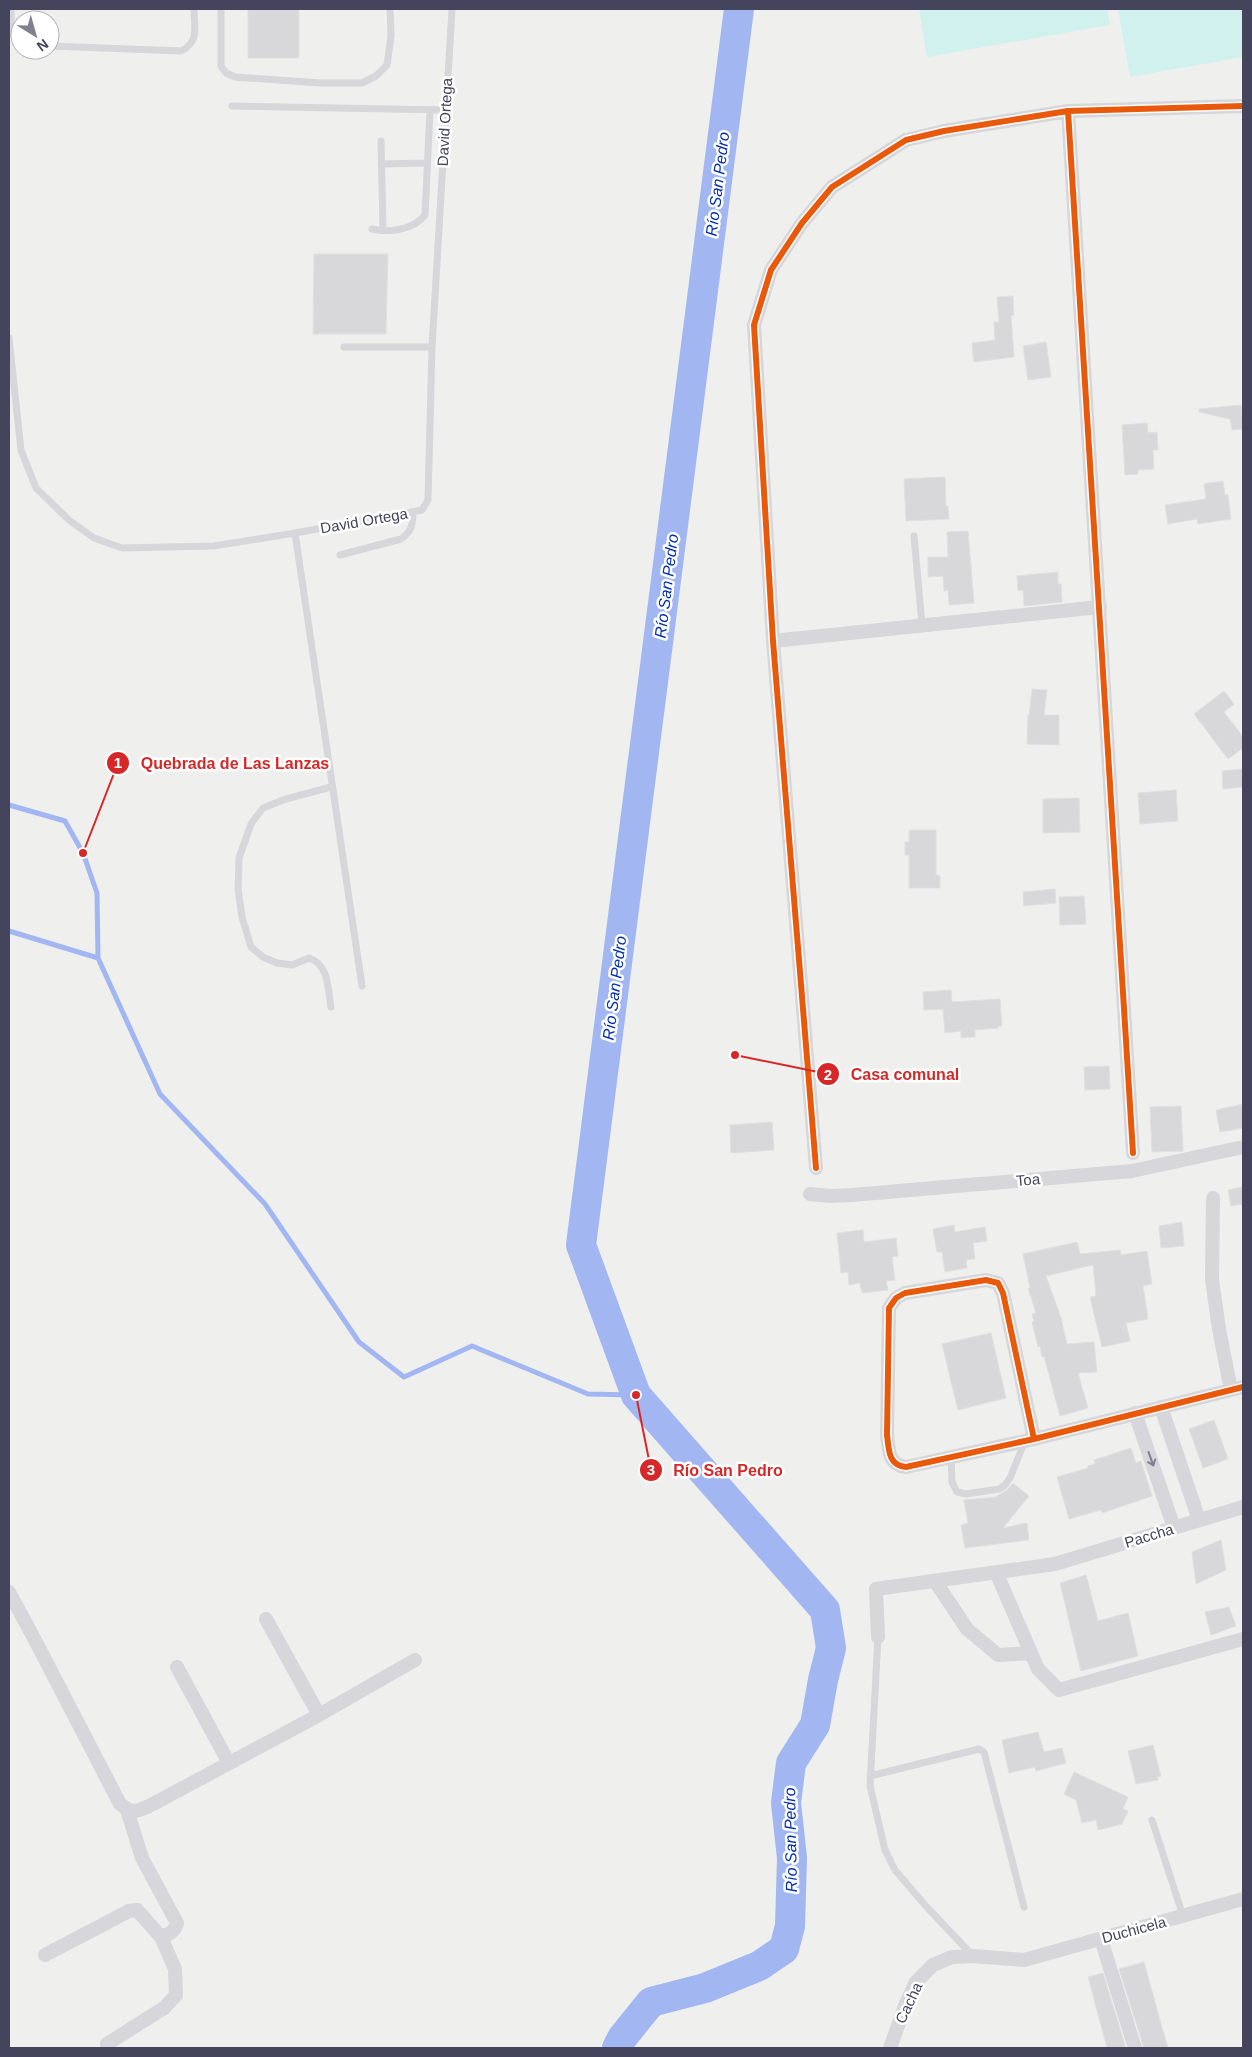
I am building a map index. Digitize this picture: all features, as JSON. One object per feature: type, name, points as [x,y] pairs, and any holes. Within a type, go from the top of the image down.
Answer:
[{"type":"street","points":[[816,1168],[772,641],[754,325],[771,270],[802,223],[832,187],[906,140],[944,131],[1068,110],[1243,106]]},
{"type":"street","points":[[1068,110],[1134,1153]]},
{"type":"street","points":[[772,641],[1100,607]]},
{"type":"street","name":"Toa","points":[[810,1194],[852,1195],[1132,1171],[1243,1147]]},
{"type":"street","points":[[1029,1440],[1003,1293],[998,1283],[986,1280],[905,1292],[896,1298],[889,1308],[886,1435],[889,1456],[897,1464],[906,1467],[1029,1440],[1237,1389],[1219,1329],[1212,1279],[1213,1198]]},
{"type":"street","points":[[1161,1407],[1199,1520]]},
{"type":"street","points":[[1134,1413],[1174,1528]]},
{"type":"street","name":"Paccha","points":[[878,1637],[876,1589],[1055,1564],[1243,1507]]},
{"type":"street","points":[[996,1572],[1038,1669],[1059,1690],[1243,1639]]},
{"type":"street","points":[[935,1580],[968,1629],[998,1655],[1031,1653]]},
{"type":"street","points":[[9,1592],[120,1804],[127,1810],[136,1812],[318,1715],[415,1660]]},
{"type":"street","points":[[266,1619],[318,1715]]},
{"type":"street","points":[[177,1667],[229,1763]]},
{"type":"street","points":[[127,1810],[142,1858],[177,1923],[171,1933],[161,1937]]},
{"type":"street","name":"Duchicela","points":[[1024,1960],[1243,1900]]},
{"type":"street","points":[[45,1955],[129,1911],[137,1910],[161,1937],[175,1969],[176,1995],[164,2008],[107,2044]]},
{"type":"street","points":[[1101,1939],[1135,2048]]},
{"type":"street","name":"Cacha","points":[[890,2048],[916,1982],[933,1965],[952,1957],[973,1956],[1024,1960]]},
{"type":"lane","points":[[60,46],[181,51],[190,47],[195,40],[194,9]]},
{"type":"lane","points":[[221,9],[221,66],[226,73],[235,77],[320,83],[362,83],[376,76],[388,65],[391,36],[390,9]]},
{"type":"lane","name":"David Ortega","points":[[9,338],[21,450],[36,488],[69,520],[94,538],[122,548],[214,546],[295,534],[422,510],[428,500],[432,347],[452,9]]},
{"type":"lane","points":[[232,106],[446,110]]},
{"type":"lane","points":[[372,229],[407,228],[419,222],[424,215],[430,110]]},
{"type":"lane","points":[[381,141],[383,230]]},
{"type":"lane","points":[[381,164],[427,164]]},
{"type":"lane","points":[[344,347],[432,347]]},
{"type":"lane","points":[[340,555],[401,539],[409,533],[413,523],[413,513]]},
{"type":"lane","points":[[295,534],[362,986]]},
{"type":"lane","points":[[914,536],[922,626]]},
{"type":"lane","points":[[331,787],[286,799],[263,808],[251,824],[240,858],[238,889],[242,917],[252,947],[263,957],[276,963],[292,965],[309,958],[319,963],[324,969],[331,1007]]},
{"type":"lane","points":[[951,1457],[952,1482],[957,1492],[966,1494],[999,1489],[1010,1478],[1029,1440]]},
{"type":"lane","points":[[878,1637],[870,1776],[870,1786],[878,1828],[885,1850],[895,1870],[973,1956]]},
{"type":"lane","points":[[870,1776],[978,1749],[984,1752],[1024,1907]]},
{"type":"lane","points":[[1152,1820],[1183,1916]]},
{"type":"shaded area","points":[[919,9],[1107,9],[1110,25],[927,57]]},
{"type":"shaded area","points":[[1118,9],[1243,9],[1243,57],[1130,77]]},
{"type":"building","points":[[248,9],[299,9],[299,58],[248,58]]},
{"type":"building","points":[[314,254],[388,254],[386,334],[313,334]]},
{"type":"building","points":[[1013,296],[1014,315],[1011,316],[1014,357],[974,362],[972,343],[995,340],[994,322],[999,322],[997,297]]},
{"type":"building","points":[[1046,342],[1051,377],[1028,380],[1023,346]]},
{"type":"building","points":[[1241,405],[1243,429],[1232,430],[1230,419],[1199,412],[1199,409]]},
{"type":"building","points":[[1147,423],[1148,433],[1157,432],[1158,450],[1153,450],[1154,469],[1138,470],[1138,474],[1125,475],[1122,425]]},
{"type":"building","points":[[945,477],[946,506],[948,506],[949,519],[906,521],[904,479]]},
{"type":"building","points":[[1223,481],[1225,495],[1228,495],[1231,519],[1198,524],[1197,519],[1168,524],[1165,505],[1206,499],[1204,484]]},
{"type":"building","points":[[968,531],[974,603],[949,605],[948,590],[944,591],[943,576],[928,577],[928,557],[948,557],[947,532]]},
{"type":"building","points":[[1058,572],[1058,584],[1061,584],[1062,602],[1024,606],[1023,590],[1018,591],[1017,576]]},
{"type":"building","points":[[1032,689],[1047,690],[1044,715],[1059,715],[1059,745],[1027,744],[1028,715]]},
{"type":"building","points":[[1224,691],[1234,704],[1224,712],[1243,737],[1243,748],[1228,759],[1194,714]]},
{"type":"building","points":[[1243,769],[1243,787],[1223,789],[1222,771]]},
{"type":"building","points":[[1176,790],[1178,821],[1140,824],[1138,793]]},
{"type":"building","points":[[1079,798],[1080,832],[1043,833],[1043,799]]},
{"type":"building","points":[[909,830],[936,830],[936,875],[940,876],[940,888],[909,888],[909,855],[905,855],[905,842],[909,842]]},
{"type":"building","points":[[1055,889],[1056,903],[1024,906],[1023,892]]},
{"type":"building","points":[[1084,896],[1086,924],[1060,925],[1059,897]]},
{"type":"building","points":[[951,990],[952,1002],[1000,999],[1002,1026],[975,1030],[975,1037],[961,1038],[961,1031],[945,1033],[943,1009],[924,1010],[923,992]]},
{"type":"building","points":[[1109,1066],[1110,1089],[1085,1090],[1084,1067]]},
{"type":"building","points":[[1243,1104],[1243,1128],[1220,1132],[1216,1110]]},
{"type":"building","points":[[1181,1106],[1183,1151],[1152,1152],[1150,1107]]},
{"type":"building","points":[[772,1122],[774,1150],[731,1153],[730,1125]]},
{"type":"building","points":[[1243,1187],[1243,1204],[1231,1206],[1228,1190]]},
{"type":"building","points":[[1182,1222],[1184,1246],[1161,1248],[1159,1226]]},
{"type":"building","points":[[954,1225],[955,1232],[985,1227],[987,1241],[973,1243],[975,1259],[966,1260],[967,1268],[945,1272],[942,1252],[937,1252],[933,1229]]},
{"type":"building","points":[[863,1230],[864,1242],[896,1238],[898,1256],[892,1257],[895,1280],[886,1281],[888,1290],[862,1293],[860,1283],[849,1285],[848,1272],[841,1273],[837,1233]]},
{"type":"building","points":[[1077,1242],[1080,1254],[1120,1250],[1121,1255],[1147,1251],[1152,1284],[1143,1286],[1148,1319],[1126,1323],[1130,1341],[1102,1347],[1090,1297],[1096,1296],[1093,1265],[1046,1276],[1061,1318],[1067,1344],[1094,1342],[1097,1372],[1078,1373],[1088,1408],[1060,1416],[1044,1356],[1042,1357],[1040,1346],[1038,1347],[1032,1322],[1034,1321],[1032,1314],[1036,1313],[1028,1288],[1030,1288],[1023,1254]]},
{"type":"building","points":[[991,1333],[1006,1398],[958,1410],[942,1344]]},
{"type":"building","points":[[1214,1420],[1228,1459],[1203,1468],[1189,1429]]},
{"type":"building","points":[[1131,1448],[1136,1463],[1141,1461],[1152,1496],[1102,1513],[1101,1510],[1069,1519],[1057,1477],[1088,1468],[1087,1466],[1095,1464],[1094,1460]]},
{"type":"building","points":[[1013,1483],[1029,1496],[1003,1528],[1027,1523],[1029,1540],[965,1548],[961,1525],[968,1523],[964,1500],[996,1497]]},
{"type":"building","points":[[1221,1540],[1226,1570],[1196,1584],[1192,1552]]},
{"type":"building","points":[[1086,1575],[1098,1621],[1128,1613],[1138,1656],[1081,1671],[1060,1583]]},
{"type":"building","points":[[1229,1607],[1236,1626],[1211,1635],[1205,1612]]},
{"type":"building","points":[[1038,1732],[1044,1752],[1062,1748],[1066,1763],[1036,1771],[1035,1767],[1009,1773],[1002,1740]]},
{"type":"building","points":[[1153,1745],[1161,1776],[1157,1777],[1158,1780],[1136,1784],[1128,1751]]},
{"type":"building","points":[[1074,1772],[1128,1797],[1123,1809],[1128,1811],[1122,1824],[1098,1830],[1096,1820],[1082,1823],[1076,1800],[1064,1794]]},
{"type":"building","points":[[1144,1962],[1168,2048],[1144,2048],[1119,1969]]},
{"type":"building","points":[[1103,1973],[1126,2048],[1107,2048],[1088,1977]]},
{"type":"waterway","name":"Río San Pedro","points":[[617,2048],[622,2038],[651,2002],[705,1988],[759,1966],[784,1949],[790,1926],[792,1858],[786,1803],[791,1763],[815,1725],[831,1648],[825,1610],[636,1395],[581,1245],[739,9]]},
{"type":"waterway","points":[[9,805],[65,821],[83,853],[97,893],[98,958],[160,1094],[265,1204],[359,1342],[404,1377],[472,1346],[588,1394],[636,1395]]},
{"type":"waterway","points":[[9,931],[98,958]]},
{"type":"cycle path","points":[[816,1168],[773,641],[754,325],[771,270],[802,223],[832,187],[906,140],[944,131],[1068,111],[1243,106]]},
{"type":"cycle path","points":[[1068,111],[1133,1153]]},
{"type":"cycle path","points":[[1034,1439],[1003,1293],[998,1283],[986,1280],[905,1293],[896,1298],[889,1308],[887,1435],[890,1456],[900,1466],[906,1467],[1034,1439],[1243,1387]]},
{"type":"place","name":"Quebrada de Las Lanzas","points":[[83,853]]},
{"type":"place","name":"Casa comunal","points":[[735,1055]]},
{"type":"place","name":"Río San Pedro","points":[[636,1395]]}]
